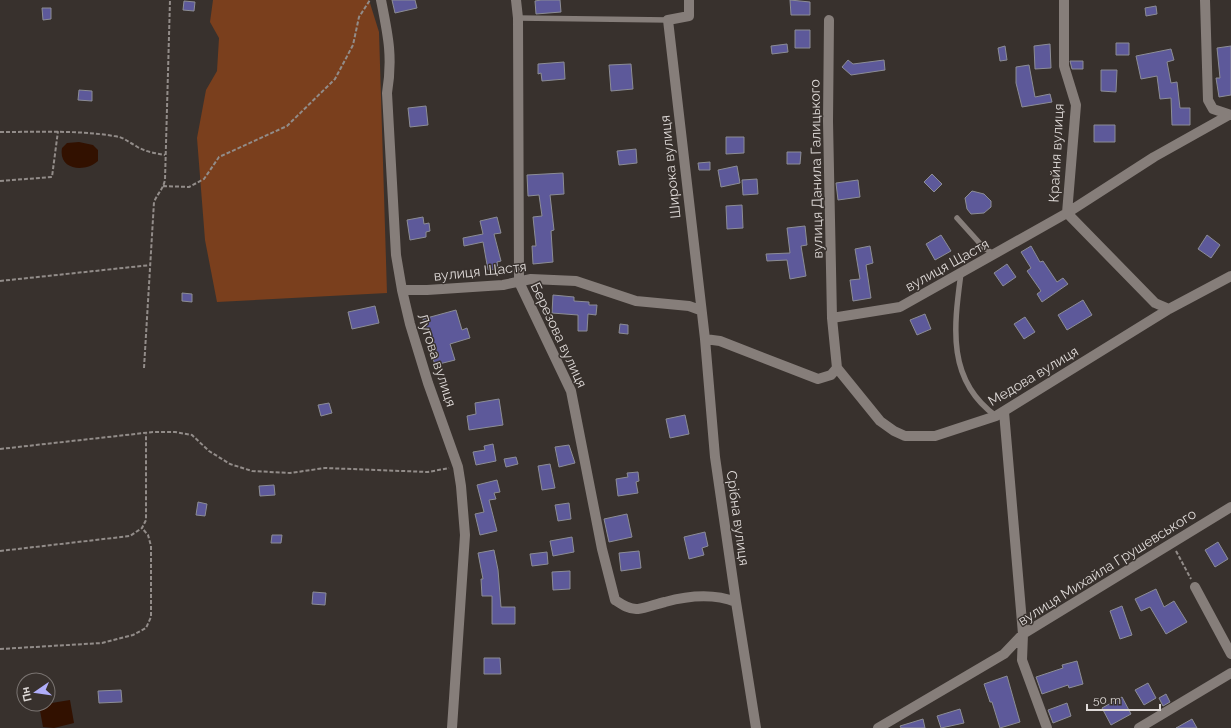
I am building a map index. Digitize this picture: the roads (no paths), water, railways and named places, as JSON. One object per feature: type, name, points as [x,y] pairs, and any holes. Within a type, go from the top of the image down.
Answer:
[{"type":"street","name":"Лугова вулиця","points":[[381,0],[390,43],[391,71],[387,93],[396,255],[410,324],[426,376],[458,467],[462,486],[464,536],[452,728]]},
{"type":"street","name":"Березова вулиця","points":[[516,0],[518,18],[519,282],[571,391],[602,549],[614,600],[628,607],[637,609],[676,598],[703,596],[728,599],[736,602]]},
{"type":"street","points":[[668,20],[689,16],[690,0]]},
{"type":"street","name":"Крайня вулиця","points":[[1064,0],[1064,66],[1076,105],[1067,213]]},
{"type":"street","points":[[1205,0],[1208,100],[1213,109],[1230,115]]},
{"type":"street","name":"Широка вулиця","points":[[668,20],[700,310]]},
{"type":"street","name":"вулиця Данила Галицького","points":[[829,20],[828,121],[832,318]]},
{"type":"street","name":"вулиця Щастя","points":[[832,318],[900,307],[1067,213],[1154,157],[1230,115]]},
{"type":"street","points":[[1067,213],[1155,303],[1169,308]]},
{"type":"street","name":"Медова вулиця","points":[[837,368],[880,420],[894,431],[905,436],[935,436],[1000,414],[1169,308],[1231,276]]},
{"type":"street","name":"вулиця Щастя","points":[[402,290],[427,290],[502,285],[531,279],[576,281],[636,301],[689,306],[700,310]]},
{"type":"street","name":"Срібна вулиця","points":[[700,310],[705,339],[715,457],[756,728]]},
{"type":"street","points":[[705,339],[720,341],[818,379],[831,375],[837,368],[832,318]]},
{"type":"street","points":[[1000,414],[1023,634],[1022,660],[1047,728]]},
{"type":"street","name":"вулиця Михайла Грушевського","points":[[878,728],[1004,654],[1023,634],[1231,507]]},
{"type":"street","points":[[1195,587],[1231,654]]},
{"type":"street","points":[[1139,728],[1231,673]]},
{"type":"lane","points":[[518,18],[668,20]]},
{"type":"lane","points":[[957,218],[984,248],[995,254]]},
{"type":"lane","points":[[961,273],[955,330],[957,359],[974,393],[984,406],[1000,414]]}]
